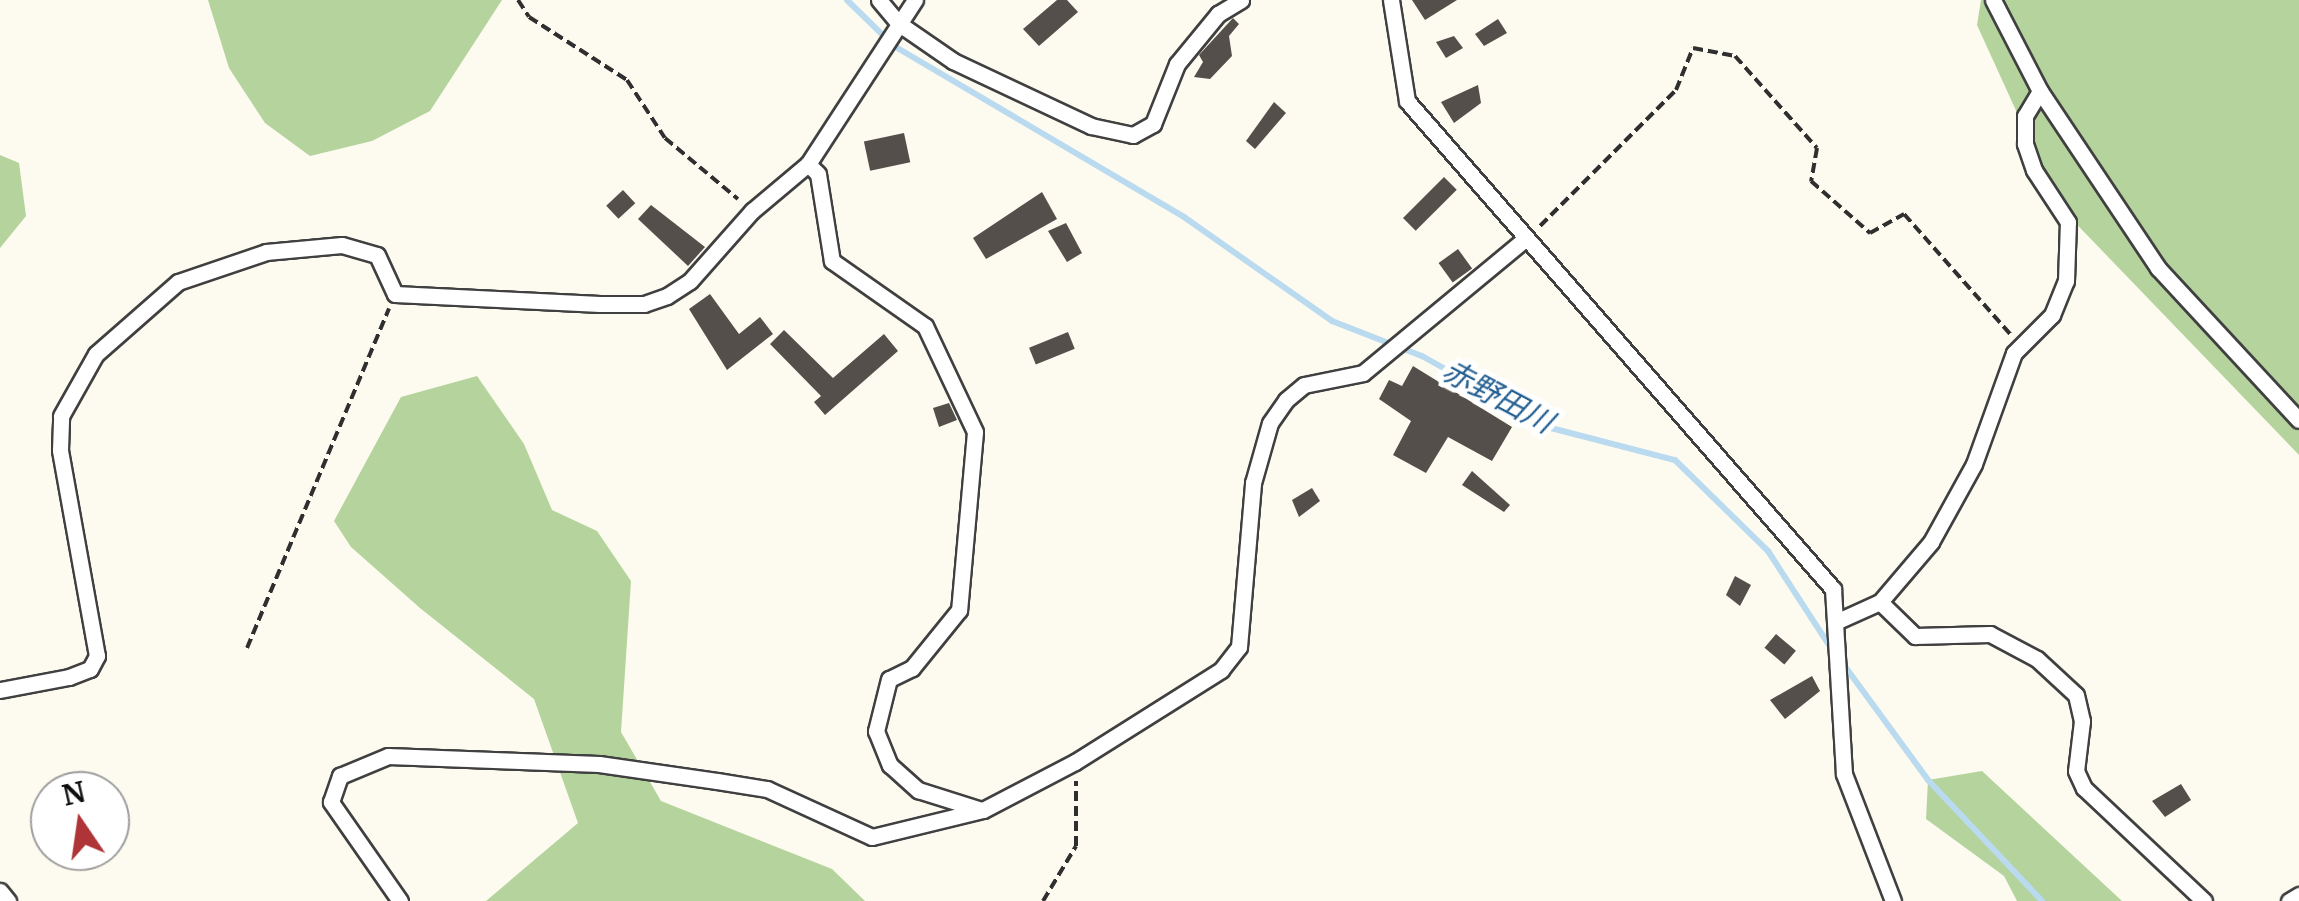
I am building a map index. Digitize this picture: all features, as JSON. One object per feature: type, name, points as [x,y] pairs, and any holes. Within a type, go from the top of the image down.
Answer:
[{"type":"street","points":[[879,0],[896,27],[953,61],[1091,126],[1133,135],[1154,124],[1177,64],[1218,14],[1241,0]]},
{"type":"street","points":[[0,690],[69,678],[90,669],[97,656],[60,450],[61,416],[96,354],[178,282],[266,252],[327,245],[377,255],[395,294],[644,304],[690,281],[752,211],[808,164],[915,0]]},
{"type":"street","points":[[1391,0],[1407,101],[1824,576],[1840,620],[1836,719],[1844,774],[1893,901]]},
{"type":"street","points":[[1993,0],[2040,91],[2158,268],[2299,420]]},
{"type":"street","points":[[1840,620],[1880,602],[1930,542],[1974,464],[2021,346],[2052,316],[2072,250],[2068,222],[2034,170],[2026,144],[2025,116],[2040,91]]},
{"type":"street","points":[[808,164],[818,174],[832,260],[925,326],[975,432],[959,610],[912,668],[890,679],[876,732],[890,765],[918,790],[983,810]]},
{"type":"street","points":[[400,901],[331,802],[340,776],[388,756],[599,764],[717,780],[768,789],[872,837],[983,810],[1076,762],[1230,658],[1239,646],[1253,483],[1270,423],[1304,385],[1363,373],[1525,239]]},
{"type":"street","points":[[1880,602],[1915,636],[1990,634],[2037,659],[2076,696],[2082,721],[2076,772],[2084,788],[2204,901]]},
{"type":"street","points":[[0,891],[8,901]]},
{"type":"street","points":[[2288,901],[2299,895]]},
{"type":"path","points":[[518,0],[529,18],[627,80],[665,138],[752,211]]},
{"type":"path","points":[[1525,239],[1676,90],[1693,48],[1735,56],[1817,148],[1811,180],[1870,233],[1904,214],[2021,346]]},
{"type":"path","points":[[248,648],[395,294]]},
{"type":"path","points":[[1043,901],[1076,846],[1076,762]]},
{"type":"green space","points":[[208,0],[502,0],[430,111],[372,141],[310,156],[265,123],[229,68]]},
{"type":"green space","points":[[1981,0],[2299,0],[2299,455],[2060,207],[1977,25]]},
{"type":"green space","points":[[0,155],[19,163],[26,216],[0,248]]},
{"type":"green space","points":[[477,376],[524,444],[552,510],[597,531],[631,581],[621,732],[661,801],[832,869],[865,901],[486,901],[578,823],[534,699],[351,547],[334,521],[401,397]]},
{"type":"green space","points":[[1982,771],[2122,901],[2017,901],[2004,876],[1926,819],[1928,780]]},
{"type":"building","points":[[1057,0],[1067,0],[1078,12],[1039,46],[1023,29]]},
{"type":"building","points":[[1412,0],[1457,0],[1425,20]]},
{"type":"building","points":[[1233,18],[1239,24],[1229,36],[1232,56],[1210,79],[1194,77],[1203,62],[1199,55]]},
{"type":"building","points":[[1498,19],[1507,33],[1484,46],[1475,34]]},
{"type":"building","points":[[1454,36],[1463,48],[1446,58],[1436,42]]},
{"type":"building","points":[[1478,85],[1481,103],[1454,123],[1441,102]]},
{"type":"building","points":[[1274,102],[1286,113],[1255,149],[1246,141]]},
{"type":"building","points":[[904,133],[910,162],[870,171],[864,142]]},
{"type":"building","points":[[1444,177],[1457,190],[1416,231],[1403,218]]},
{"type":"building","points":[[623,190],[635,203],[618,219],[606,206]]},
{"type":"building","points":[[1042,192],[1057,219],[986,259],[973,238]]},
{"type":"building","points":[[651,205],[705,247],[688,266],[638,219]]},
{"type":"building","points":[[1066,223],[1082,253],[1067,262],[1048,231]]},
{"type":"building","points":[[1458,249],[1472,268],[1453,283],[1439,263]]},
{"type":"building","points":[[710,294],[739,334],[760,317],[773,334],[727,370],[689,309]]},
{"type":"building","points":[[784,330],[833,378],[884,334],[898,351],[825,415],[814,402],[821,396],[770,344]]},
{"type":"building","points":[[1068,332],[1075,349],[1036,364],[1029,348]]},
{"type":"building","points":[[1413,366],[1512,427],[1492,461],[1448,437],[1426,473],[1393,455],[1411,421],[1379,399],[1389,380],[1402,386]]},
{"type":"building","points":[[949,403],[957,420],[939,427],[933,408]]},
{"type":"building","points":[[1472,471],[1510,505],[1504,512],[1462,485]]},
{"type":"building","points":[[1312,488],[1320,501],[1299,517],[1292,500]]},
{"type":"building","points":[[1735,576],[1751,585],[1740,606],[1726,595]]},
{"type":"building","points":[[1776,634],[1796,651],[1784,665],[1764,648]]},
{"type":"building","points":[[1812,676],[1820,691],[1785,719],[1770,700]]},
{"type":"building","points":[[2181,784],[2191,800],[2165,817],[2152,801]]},
{"type":"waterway","name":"赤野田川","points":[[847,0],[894,46],[1184,217],[1332,321],[1422,356],[1551,428],[1675,460],[1768,551],[1833,651]]},
{"type":"waterway","name":"赤野田川","points":[[1841,661],[1928,780],[2042,901]]}]
